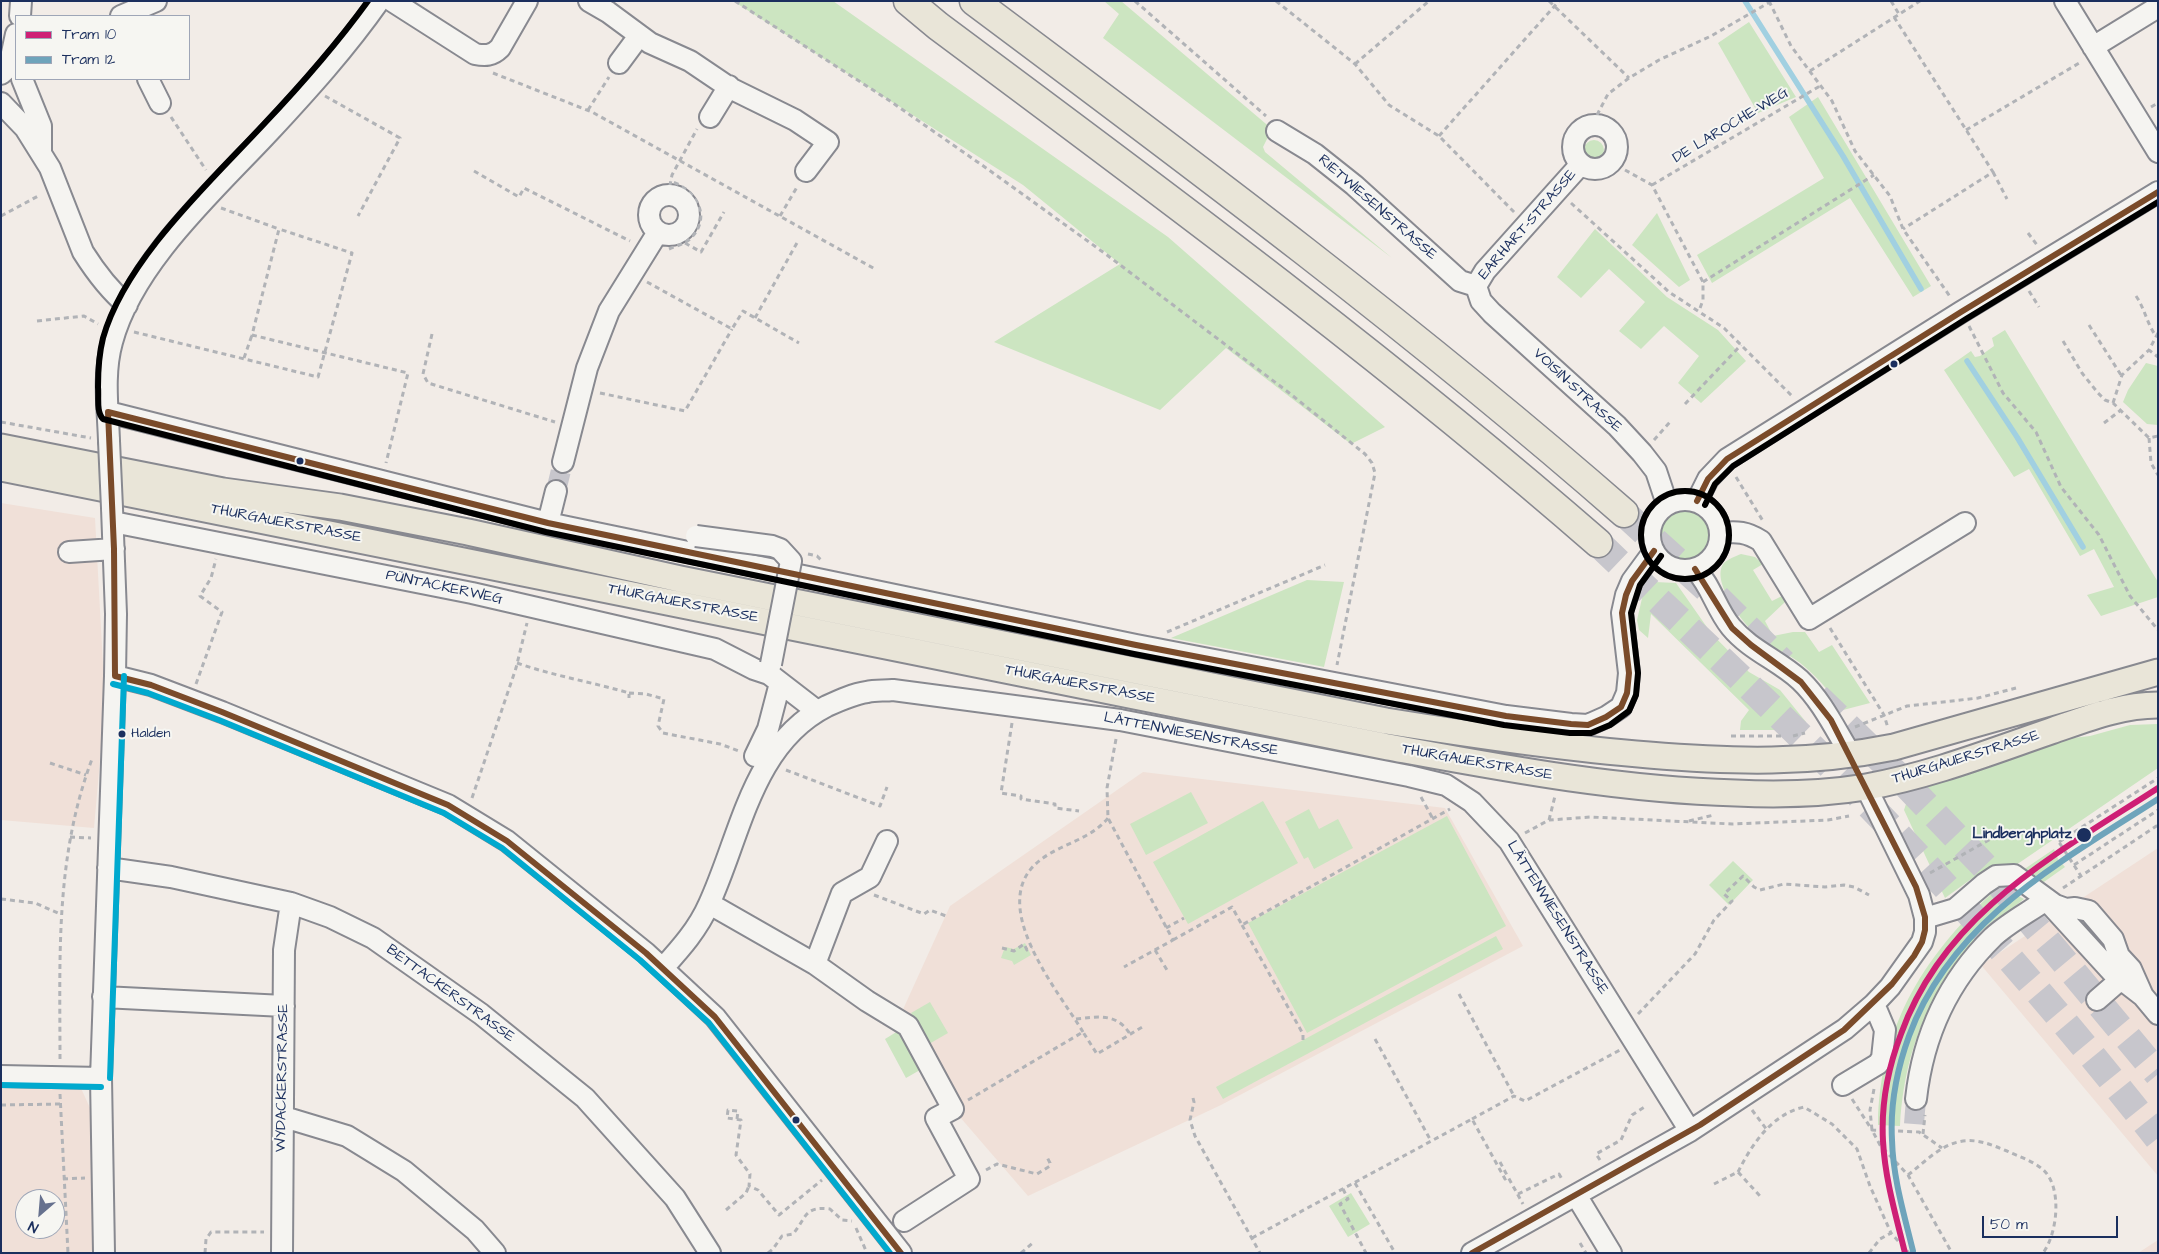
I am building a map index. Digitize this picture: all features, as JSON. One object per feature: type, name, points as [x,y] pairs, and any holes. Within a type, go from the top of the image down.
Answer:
[{"type":"highway","points":[[897,1],[938,26]]},
{"type":"highway","points":[[908,1],[938,26],[1289,290],[1463,428],[1598,543]]},
{"type":"highway","points":[[974,1],[1238,199],[1384,312],[1540,440],[1624,513]]},
{"type":"main road","name":"THURGAUERSTRASSE","points":[[1,447],[224,490],[340,507],[690,581],[1386,721],[1527,743],[1673,757],[1804,760],[1851,755],[1894,747],[2158,672]]},
{"type":"main road","name":"THURGAUERSTRASSE","points":[[1,468],[1378,745],[1508,769],[1611,784],[1694,792],[1773,794],[1866,787],[1940,769],[2125,707],[2158,705]]},
{"type":"main road","points":[[1851,755],[1866,787]]},
{"type":"street","points":[[20,15],[21,1]]},
{"type":"street","points":[[123,15],[156,1]]},
{"type":"street","points":[[104,1253],[101,1078],[115,676],[113,515],[102,440],[108,412],[107,375],[112,342],[127,304],[165,246],[209,194],[339,54],[379,1]]},
{"type":"street","points":[[392,1],[426,16],[475,54],[489,56],[496,53],[500,48],[527,1]]},
{"type":"street","points":[[589,1],[608,12],[650,43],[690,62],[728,86],[795,120],[828,142],[806,171]]},
{"type":"street","points":[[2065,1],[2158,152]]},
{"type":"street","points":[[2095,50],[2158,7]]},
{"type":"street","points":[[619,63],[639,36]]},
{"type":"street","points":[[13,71],[15,46]]},
{"type":"street","points":[[18,80],[41,126],[41,154]]},
{"type":"street","points":[[148,80],[160,103]]},
{"type":"street","points":[[710,117],[728,86]]},
{"type":"street","points":[[1,103],[25,128],[41,154],[58,185],[83,252],[116,296],[127,304]]},
{"type":"street","name":"RIETWIESENSTRASSE","points":[[1274,125],[1354,185],[1460,281],[1476,286]]},
{"type":"street","name":"EARHART-STRASSE","points":[[1476,286],[1485,271],[1581,164]]},
{"type":"street","points":[[669,188],[685,203],[690,216],[685,228],[673,235],[658,232],[650,224],[649,211],[656,199],[669,188]]},
{"type":"street","points":[[1697,501],[1708,479],[1727,459],[1953,316],[2158,192]]},
{"type":"street","points":[[563,462],[586,368],[609,311],[655,250],[658,232]]},
{"type":"street","name":"VOISIN-STRASSE","points":[[1476,286],[1481,301],[1492,313],[1617,426],[1642,453],[1656,471],[1667,504]]},
{"type":"street","points":[[108,412],[548,523],[1136,645],[1506,716],[1588,725],[1606,717],[1621,706],[1627,694],[1629,673],[1622,613],[1626,595],[1632,582],[1654,551]]},
{"type":"street","points":[[548,523],[556,491]]},
{"type":"street","points":[[1687,499],[1697,501],[1709,509],[1718,520],[1721,534],[1719,545],[1714,556],[1706,564],[1695,569],[1683,570],[1671,567],[1661,561],[1654,551],[1650,538],[1651,525],[1657,513],[1667,504],[1687,499]]},
{"type":"street","name":"PÜNTACKERWEG","points":[[113,515],[220,543],[531,606],[715,649],[754,670],[774,674],[817,712]]},
{"type":"street","points":[[1721,534],[1738,531],[1750,534],[1761,541],[1809,619],[1965,523]]},
{"type":"street","points":[[669,548],[672,539],[696,536],[772,546],[780,549],[791,561],[768,728],[755,756]]},
{"type":"street","points":[[69,552],[114,549]]},
{"type":"street","points":[[1695,569],[1702,576],[1729,625],[1755,650],[1786,669],[1808,689],[1826,711],[1851,755]]},
{"type":"street","points":[[115,676],[151,685],[222,712],[448,804],[514,847],[594,910],[663,968],[715,1017],[901,1253]]},
{"type":"street","name":"LÄTTENWIESENSTRASSE","points":[[663,968],[694,933],[710,904],[760,776],[792,731],[817,712],[843,698],[866,692],[893,690],[1120,720],[1409,776],[1446,785],[1472,802],[1509,841],[1690,1131]]},
{"type":"street","points":[[1472,1253],[1571,1191],[1690,1131],[1845,1029],[1874,1004],[1890,987],[1922,942],[1926,918],[1919,895],[1866,787]]},
{"type":"street","points":[[815,964],[842,893],[870,877],[887,841]]},
{"type":"street","name":"BETTACKERSTRASSE","points":[[108,868],[171,876],[291,903],[330,917],[372,938],[481,1014],[585,1098],[675,1198],[710,1253]]},
{"type":"street","points":[[1926,918],[1955,909],[1996,876],[2014,875],[2046,900],[2116,976],[2142,996],[2158,1014]]},
{"type":"street","points":[[2046,900],[2066,909],[2075,908],[2089,911],[2113,939],[2119,956],[2131,969],[2142,996]]},
{"type":"street","points":[[1916,1099],[1920,1067],[1927,1040],[1953,987],[1994,936],[2046,900]]},
{"type":"street","name":"WYDACKERSTRASSE","points":[[282,1253],[284,950],[291,903]]},
{"type":"street","points":[[710,904],[815,964],[908,1026],[953,1109],[936,1118],[969,1179],[904,1221]]},
{"type":"street","points":[[2094,995],[2116,976]]},
{"type":"street","points":[[103,998],[284,1006]]},
{"type":"street","points":[[1842,1085],[1878,1064],[1882,1058],[1885,1030],[1874,1004]]},
{"type":"street","points":[[1,1076],[101,1078]]},
{"type":"street","points":[[284,1117],[346,1136],[404,1171],[475,1230],[495,1253]]},
{"type":"street","points":[[1571,1191],[1610,1253]]},
{"type":"path","points":[[735,1],[890,101],[997,175],[1123,267],[1288,392],[1365,454],[1372,463],[1375,473],[1335,673]]},
{"type":"path","points":[[1135,1],[1274,125]]},
{"type":"path","points":[[1355,64],[1429,1]]},
{"type":"path","points":[[1549,1],[1629,78]]},
{"type":"path","points":[[1439,136],[1560,1]]},
{"type":"path","points":[[1891,1],[1899,14]]},
{"type":"path","points":[[1810,71],[1920,1]]},
{"type":"path","points":[[1278,2],[1355,64],[1389,105],[1439,136],[1517,215]]},
{"type":"path","points":[[1597,115],[1608,94],[1629,78],[1660,60],[1711,36],[1770,2]]},
{"type":"path","points":[[1894,17],[2008,198]]},
{"type":"path","points":[[1966,130],[2095,50]]},
{"type":"path","points":[[588,110],[604,83],[619,63]]},
{"type":"path","points":[[491,72],[588,110],[875,269]]},
{"type":"path","name":"DE LAROCHE-WEG","points":[[1652,185],[1820,86]]},
{"type":"path","points":[[309,88],[400,138],[358,216]]},
{"type":"path","points":[[131,331],[318,377],[352,253],[279,229],[209,194],[180,128],[160,103]]},
{"type":"path","points":[[669,188],[680,160],[700,124],[710,117]]},
{"type":"path","points":[[1625,170],[1652,185],[1703,282],[1703,300],[1699,311]]},
{"type":"path","points":[[474,171],[519,197],[524,188],[655,250],[685,243],[692,237],[699,225],[700,211],[694,194],[682,185],[669,188]]},
{"type":"path","points":[[780,216],[806,171]]},
{"type":"path","points":[[1903,229],[1993,172]]},
{"type":"path","points":[[1703,282],[1874,176]]},
{"type":"path","points":[[1,216],[58,185]]},
{"type":"path","points":[[1567,199],[1669,292],[1724,328],[1795,400]]},
{"type":"path","points":[[685,243],[702,252],[724,212]]},
{"type":"path","points":[[244,358],[252,335],[279,229]]},
{"type":"path","points":[[2028,234],[2040,248]]},
{"type":"path","points":[[755,318],[798,241]]},
{"type":"path","points":[[649,274],[645,281],[732,329]]},
{"type":"path","points":[[2029,291],[2039,306]]},
{"type":"path","points":[[2113,403],[2122,376],[2149,350],[2157,335],[2151,329],[2144,307],[2136,296]]},
{"type":"path","points":[[582,389],[685,411],[743,311],[799,343]]},
{"type":"path","points":[[37,321],[84,316],[102,327]]},
{"type":"path","points":[[2089,325],[2122,376]]},
{"type":"path","points":[[432,334],[423,374],[428,384],[572,427]]},
{"type":"path","points":[[252,335],[408,374],[384,471]]},
{"type":"path","points":[[2064,341],[2082,373],[2105,400],[2113,403],[2149,438],[2151,463],[2158,475]]},
{"type":"path","points":[[1686,404],[1741,345]]},
{"type":"path","points":[[2149,350],[2158,357]]},
{"type":"path","points":[[2104,423],[2121,410]]},
{"type":"path","points":[[1,422],[102,440]]},
{"type":"path","points":[[1651,444],[1670,422]]},
{"type":"path","points":[[2149,438],[2158,436]]},
{"type":"path","points":[[193,691],[222,612],[200,596],[211,578],[220,543]]},
{"type":"path","points":[[1136,645],[1325,565]]},
{"type":"path","points":[[466,815],[517,663],[531,606]]},
{"type":"path","points":[[1820,613],[1884,715]]},
{"type":"path","points":[[517,663],[546,673],[600,684],[629,693],[646,694],[664,699],[658,726],[663,733],[720,744],[755,756]]},
{"type":"path","points":[[629,693],[630,698]]},
{"type":"path","points":[[1855,727],[1907,706],[1978,698]]},
{"type":"path","points":[[1012,719],[1001,793],[1021,796],[1021,799],[1055,804],[1055,808],[1079,811]]},
{"type":"path","points":[[1120,720],[1107,788],[1108,818],[1173,940]]},
{"type":"path","points":[[1729,736],[1794,736],[1805,733]]},
{"type":"path","points":[[60,1068],[60,914],[70,836],[86,775],[93,757]]},
{"type":"path","points":[[50,763],[86,775]]},
{"type":"path","points":[[777,766],[880,806],[887,787]]},
{"type":"path","points":[[2059,842],[2158,778]]},
{"type":"path","points":[[1549,820],[1556,790]]},
{"type":"path","points":[[1428,810],[1433,819]]},
{"type":"path","points":[[2074,865],[2158,810]]},
{"type":"path","points":[[1242,925],[1438,816]]},
{"type":"path","points":[[1509,841],[1549,820],[1591,817],[1732,824],[1828,820],[1849,816]]},
{"type":"path","points":[[1108,818],[1100,828],[1043,858],[1030,870],[1022,883],[1019,900],[1020,914],[1024,930],[1032,947],[1097,1054],[1144,1026]]},
{"type":"path","points":[[2046,900],[2158,825]]},
{"type":"path","points":[[1930,873],[2003,832],[2055,836],[2081,876]]},
{"type":"path","points":[[70,836],[99,838]]},
{"type":"path","points":[[1624,1025],[1650,1003],[1695,954],[1714,920],[1732,901],[1724,894],[1743,876],[1754,888],[1760,890],[1784,884],[1825,887],[1844,885],[1854,887],[1869,895]]},
{"type":"path","points":[[862,882],[867,892],[924,914],[930,910],[946,916]]},
{"type":"path","points":[[1,899],[35,903],[60,914]]},
{"type":"path","points":[[1124,967],[1232,907],[1303,1034],[1303,1041]]},
{"type":"path","points":[[1166,928],[1184,918]]},
{"type":"path","points":[[1002,948],[1014,951],[1024,944],[1027,950],[1032,947]]},
{"type":"path","points":[[1155,950],[1166,970]]},
{"type":"path","points":[[1459,994],[1514,1096],[1525,1101],[1635,1042]]},
{"type":"path","points":[[1076,1019],[1108,1016],[1126,1028],[1130,1034]]},
{"type":"path","points":[[953,1109],[1084,1032]]},
{"type":"path","points":[[1374,1039],[1432,1141]]},
{"type":"path","points":[[1878,1064],[1870,1110],[1872,1130],[1880,1145],[1908,1175],[1952,1253]]},
{"type":"path","points":[[60,1090],[68,1253]]},
{"type":"path","points":[[1252,1238],[1514,1096]]},
{"type":"path","points":[[1192,1098],[1194,1102],[1190,1120],[1196,1136],[1260,1253]]},
{"type":"path","points":[[1,1105],[60,1104]]},
{"type":"path","points":[[1603,1164],[1596,1154],[1621,1140],[1632,1115],[1646,1106]]},
{"type":"path","points":[[1714,1184],[1738,1172],[1751,1150],[1767,1130],[1784,1114],[1804,1107],[1832,1124],[1857,1149],[1870,1186],[1891,1233],[1910,1253]]},
{"type":"path","points":[[1751,1108],[1767,1130]]},
{"type":"path","points":[[1472,1118],[1505,1179],[1508,1177]]},
{"type":"path","points":[[726,1210],[746,1193],[749,1186],[750,1174],[736,1155],[741,1120],[737,1119]]},
{"type":"path","points":[[1872,1130],[1920,1132],[1942,1148]]},
{"type":"path","points":[[1908,1175],[1942,1148],[1960,1142],[1977,1140],[2000,1148],[2042,1168],[2052,1184],[2056,1206],[2054,1229],[2043,1253]]},
{"type":"path","points":[[997,1164],[1037,1174],[1050,1166],[1046,1155]]},
{"type":"path","points":[[1500,1162],[1526,1210]]},
{"type":"path","points":[[1738,1172],[1760,1196]]},
{"type":"path","points":[[1518,1194],[1559,1174],[1571,1191]]},
{"type":"path","points":[[749,1186],[758,1190],[779,1215],[826,1177]]},
{"type":"path","points":[[1355,1183],[1395,1253]]},
{"type":"path","points":[[1343,1189],[1348,1198],[1340,1204],[1366,1253]]},
{"type":"path","points":[[768,1253],[782,1236],[794,1234],[808,1211],[827,1209],[842,1220],[852,1221],[867,1253]]},
{"type":"path","points":[[206,1253],[206,1238],[211,1232],[282,1232]]},
{"type":"path","points":[[1869,1253],[1880,1239],[1891,1233]]},
{"type":"path","points":[[1021,1253],[1034,1242]]},
{"type":"shaded area","points":[[1,503],[95,518],[105,702],[94,828],[1,820]]},
{"type":"shaded area","points":[[1143,772],[1445,808],[1523,946],[1221,1105],[1028,1196],[953,1109],[895,1027],[950,906]]},
{"type":"shaded area","points":[[2158,848],[2158,1176],[1981,965]]},
{"type":"shaded area","points":[[1,1082],[80,1086],[90,1108],[94,1253],[1,1253]]},
{"type":"shaded area","points":[[2158,1240],[2158,1253],[2138,1253]]},
{"type":"green space","points":[[733,1],[833,1],[1168,237],[1385,427],[1351,444],[1226,348],[1160,410],[994,342],[1120,264],[1023,185]]},
{"type":"green space","points":[[1104,1],[1121,1],[1272,129],[1263,147],[1265,152],[1392,258],[1103,38],[1119,14]]},
{"type":"green space","points":[[1749,22],[1796,97],[1758,113],[1718,43]]},
{"type":"green space","points":[[1818,97],[1931,286],[1913,297],[1850,198],[1712,283],[1697,255],[1824,178],[1789,117]]},
{"type":"green space","points":[[1590,140],[1598,140],[1604,146],[1604,154],[1598,160],[1590,160],[1584,154],[1584,146]]},
{"type":"green space","points":[[1657,213],[1690,280],[1679,287],[1632,245]]},
{"type":"green space","points":[[1595,229],[1667,297],[1718,330],[1746,361],[1701,403],[1678,383],[1699,356],[1664,326],[1641,349],[1619,331],[1645,302],[1609,269],[1581,298],[1557,277]]},
{"type":"green space","points":[[2005,330],[2158,582],[2158,597],[2101,616],[2087,595],[2114,587],[2094,549],[2080,556],[2029,469],[2014,477],[1944,370],[1971,351],[1975,357],[1980,356],[1994,346],[1992,338]]},
{"type":"green space","points":[[2146,363],[2158,366],[2158,425],[2147,424],[2123,402],[2128,390]]},
{"type":"green space","points":[[1680,509],[1690,509],[1704,516],[1711,530],[1711,540],[1704,554],[1690,561],[1680,561],[1670,557],[1663,550],[1659,540],[1659,530],[1663,520],[1670,513]]},
{"type":"green space","points":[[1741,554],[1755,557],[1763,564],[1753,570],[1772,601],[1782,596],[1785,602],[1765,621],[1773,636],[1805,632],[1819,652],[1832,645],[1870,703],[1843,710],[1816,677],[1805,667],[1760,638],[1746,625],[1731,604],[1721,581],[1721,571],[1724,563]]},
{"type":"green space","points":[[1307,580],[1344,582],[1324,667],[1171,638]]},
{"type":"green space","points":[[1655,582],[1676,583],[1711,633],[1749,672],[1780,690],[1806,722],[1782,730],[1740,730],[1741,721],[1749,710],[1651,614],[1648,638],[1639,630],[1637,620],[1643,594]]},
{"type":"green space","points":[[2158,724],[2158,768],[2016,865],[1996,865],[1974,877],[1945,898],[1904,810],[1910,792],[2047,741],[2090,736],[2130,725]]},
{"type":"green space","points":[[1191,792],[1208,823],[1146,855],[1130,824]]},
{"type":"green space","points":[[1263,801],[1298,863],[1188,924],[1153,862]]},
{"type":"green space","points":[[1309,809],[1319,829],[1338,819],[1353,848],[1314,869],[1308,857],[1304,859],[1285,822]]},
{"type":"green space","points":[[1447,816],[1506,926],[1307,1033],[1248,923]]},
{"type":"green space","points":[[2054,849],[2058,859],[2065,867],[2041,884],[2023,870]]},
{"type":"green space","points":[[1733,861],[1753,880],[1729,905],[1709,885]]},
{"type":"green space","points":[[2000,886],[2024,899],[1973,946],[1935,997],[1911,1056],[1904,1089],[1900,1126],[1878,1125],[1881,1088],[1887,1054],[1898,1022],[1912,992],[1950,937]]},
{"type":"green space","points":[[1496,936],[1503,949],[1223,1099],[1216,1087]]},
{"type":"green space","points":[[1025,943],[1031,955],[1014,965],[1012,961],[1001,958],[1005,947],[1014,949]]},
{"type":"green space","points":[[930,1002],[948,1033],[929,1044],[911,1013]]},
{"type":"green space","points":[[898,1031],[920,1070],[906,1078],[885,1039]]},
{"type":"green space","points":[[1351,1193],[1370,1224],[1348,1237],[1329,1206]]},
{"type":"waterway","points":[[1745,1],[1843,156],[1921,289]]},
{"type":"waterway","points":[[1967,361],[2017,437],[2083,547]]},
{"type":"tunnel","points":[[556,491],[563,462]]},
{"type":"tunnel","points":[[1624,513],[1716,597],[1783,663]]},
{"type":"tunnel","points":[[1598,543],[1803,739],[1908,846],[2018,968],[2158,1138]]},
{"type":"tunnel","points":[[1817,697],[1897,775],[1988,870],[2158,1074]]},
{"type":"tunnel","points":[[1914,1124],[1916,1099]]},
{"type":"tram line","name":"10","points":[[1905,1253],[1886,1169],[1883,1114],[1892,1060],[1920,991],[1945,954],[1974,920],[2007,890],[2081,837],[2158,788]]},
{"type":"tram line","name":"12","points":[[1913,1251],[1894,1168],[1892,1113],[1895,1087],[1905,1048],[1928,995],[1952,959],[1980,927],[2012,898],[2047,871],[2158,799]]},
{"type":"transit line","points":[[368,1],[304,80],[194,197],[149,252],[130,280],[114,309],[103,338],[98,387],[99,412],[103,419],[546,532],[1134,654],[1504,725],[1570,733],[1591,733],[1610,725],[1629,711],[1636,695],[1638,673],[1631,613],[1640,585],[1661,556]]},
{"type":"transit line","points":[[1697,501],[1708,479],[1727,459],[1961,312],[2158,192]]},
{"type":"transit line","points":[[1705,505],[1715,484],[1733,466],[1966,319],[2158,202]]},
{"type":"transit line","points":[[901,1253],[715,1017],[646,953],[507,841],[448,805],[222,712],[151,685],[115,676],[114,549],[108,412],[548,523],[1136,645],[1506,716],[1571,724],[1588,725],[1606,717],[1621,707],[1627,693],[1629,673],[1622,613],[1626,595],[1632,581],[1654,551]]},
{"type":"transit line","points":[[1685,491],[1702,494],[1716,504],[1726,518],[1729,535],[1726,552],[1716,566],[1702,576],[1685,579],[1668,576],[1654,566],[1644,552],[1641,535],[1644,518],[1654,504],[1668,494],[1685,491]]},
{"type":"transit line","points":[[1472,1253],[1700,1125],[1844,1030],[1892,984],[1914,956],[1922,942],[1925,930],[1925,917],[1916,887],[1831,720],[1801,682],[1751,645],[1732,628],[1695,569]]},
{"type":"transit line","points":[[110,1078],[124,676]]},
{"type":"transit line","points":[[113,684],[148,693],[219,720],[444,813],[502,848],[640,960],[709,1023],[890,1253]]},
{"type":"transit line","points":[[1,1085],[101,1087]]},
{"type":"place","name":"Halden","points":[[122,734]]},
{"type":"place","name":"Lindberghplatz","points":[[2084,835]]}]
